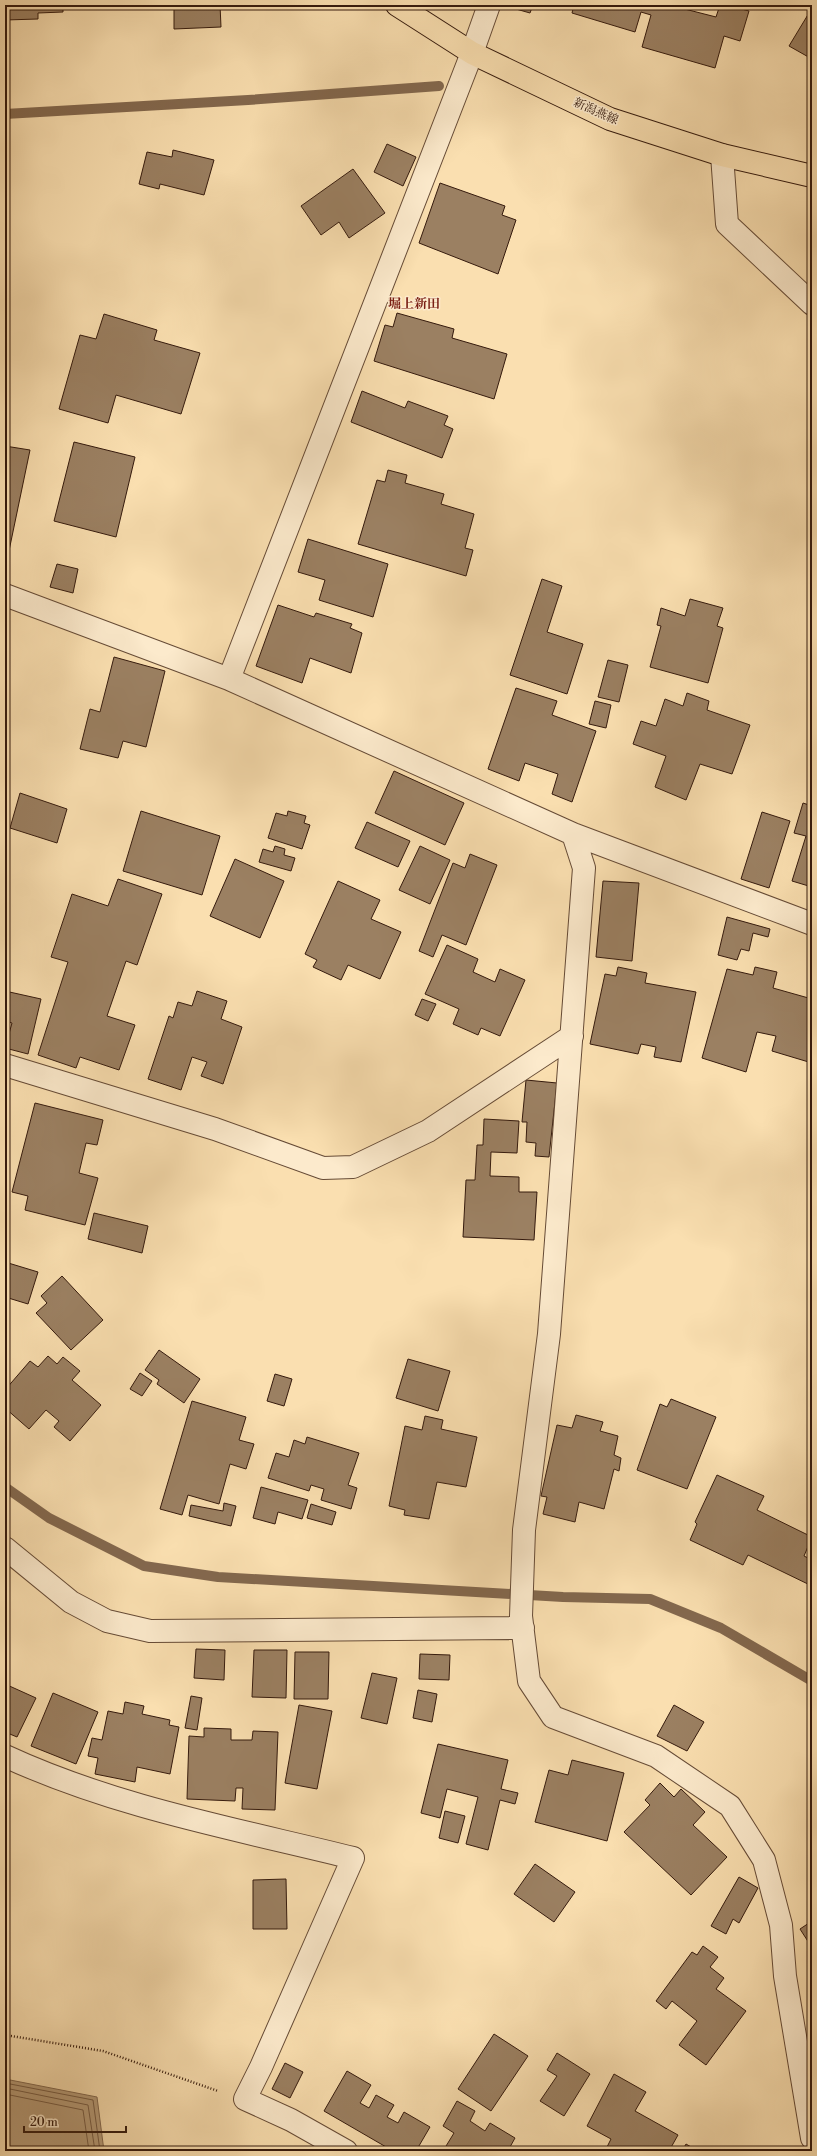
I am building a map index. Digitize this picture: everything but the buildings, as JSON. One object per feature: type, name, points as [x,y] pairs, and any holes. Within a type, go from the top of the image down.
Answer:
[{"type":"main road","name":"新潟燕線","points":[[398,5],[472,53],[610,119],[722,155],[812,176]]},
{"type":"street","points":[[229,679],[472,53],[489,5]]},
{"type":"street","points":[[722,155],[727,224],[812,304]]},
{"type":"street","points":[[5,595],[229,679],[573,834],[812,924]]},
{"type":"street","points":[[573,834],[584,868],[549,1334],[524,1530],[522,1622],[529,1681],[553,1717],[656,1756],[730,1806],[764,1860],[782,1925],[785,1976],[812,2138]]},
{"type":"street","points":[[5,1065],[215,1129],[323,1168],[353,1167],[428,1131],[572,1036]]},
{"type":"street","points":[[5,1548],[71,1602],[107,1621],[150,1631],[522,1622]]},
{"type":"street","points":[[5,1756],[43,1774],[113,1798],[353,1858],[261,2067],[245,2099],[291,2120],[346,2151]]},
{"type":"path","points":[[5,2034],[103,2051],[245,2099]]},
{"type":"water","points":[[5,2079],[97,2097],[104,2151],[5,2151]]},
{"type":"waterway","points":[[5,114],[248,100],[439,86]]},
{"type":"waterway","points":[[5,1487],[49,1518],[144,1566],[218,1577],[563,1597],[650,1599],[721,1628],[812,1681]]},
{"type":"district","name":"堀上新田","points":[[414,303]]}]
